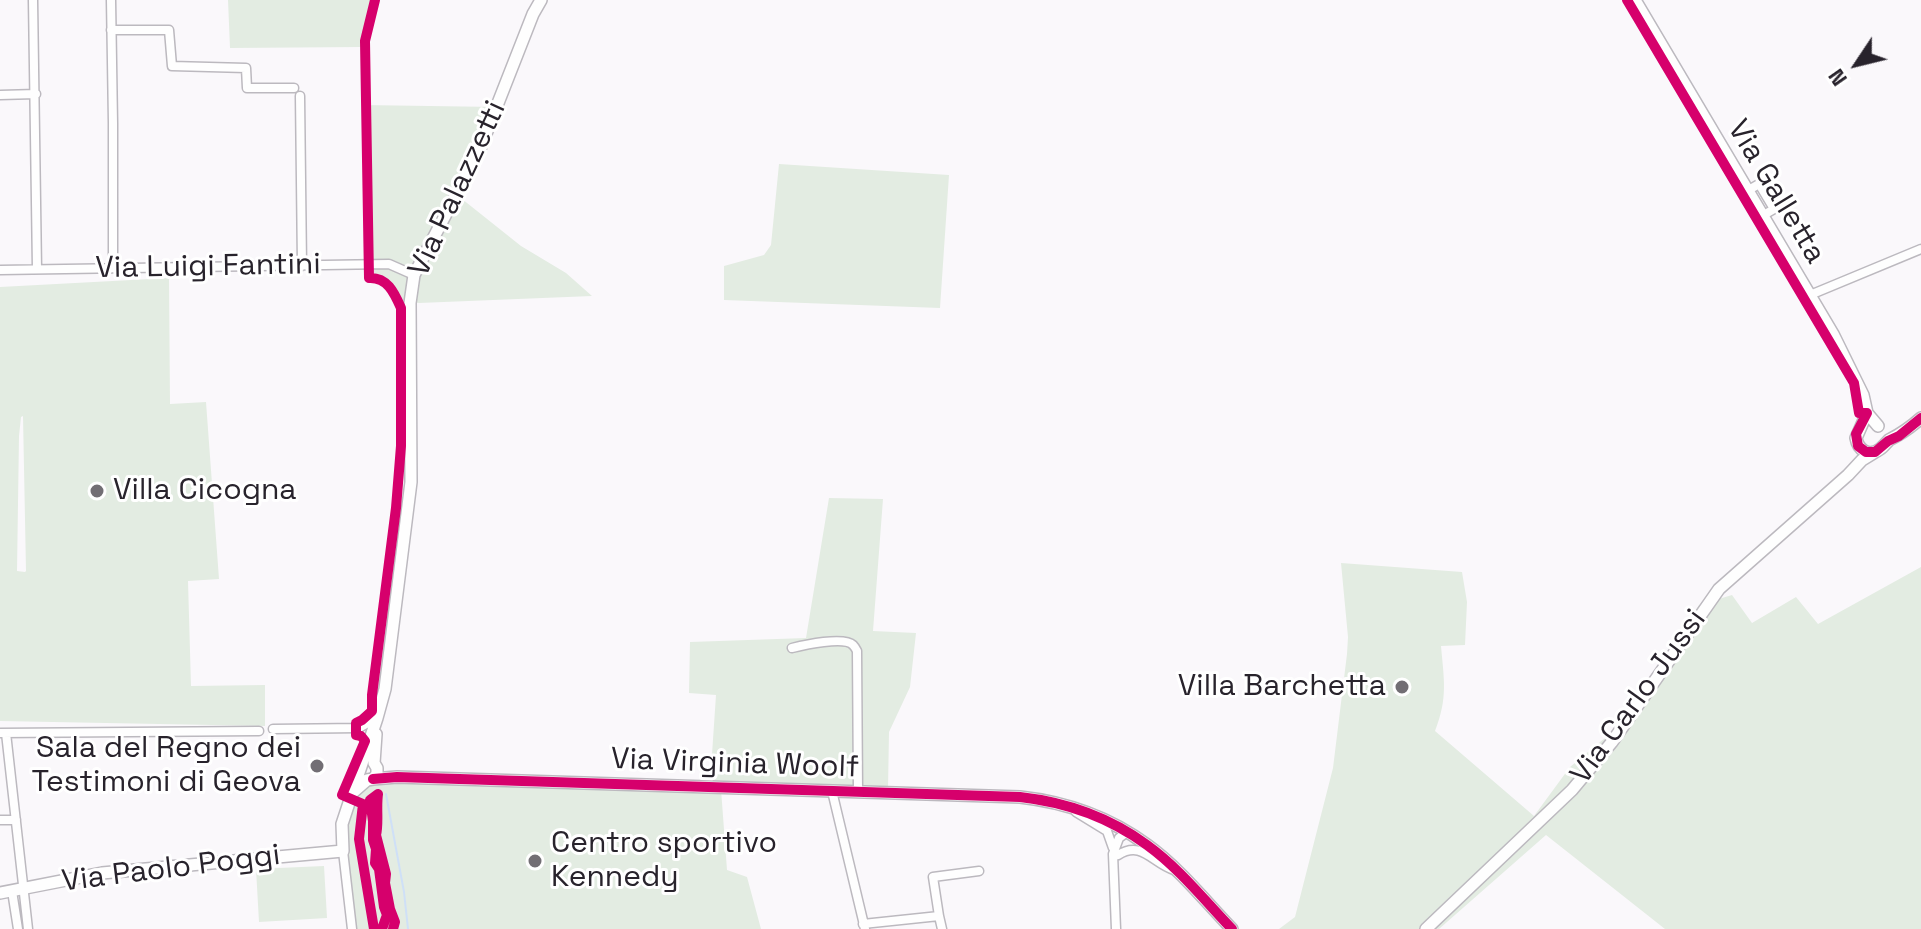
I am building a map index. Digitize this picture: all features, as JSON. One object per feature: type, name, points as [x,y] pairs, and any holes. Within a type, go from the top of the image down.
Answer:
[{"type":"street","points":[[33,0],[37,269]]},
{"type":"street","points":[[111,0],[113,268]]},
{"type":"street","name":"Via Palazzetti","points":[[369,771],[370,739],[385,689],[411,482],[410,303],[414,275],[480,149],[541,0]]},
{"type":"street","name":"Via Galletta","points":[[1635,0],[1810,295],[1851,369],[1867,413],[1880,428]]},
{"type":"street","points":[[111,30],[169,30],[172,66],[246,68],[247,88],[294,88]]},
{"type":"street","points":[[0,95],[36,94]]},
{"type":"street","points":[[300,96],[302,266]]},
{"type":"street","name":"Via Galletta","points":[[1810,295],[1921,249]]},
{"type":"street","name":"Via Luigi Fantini","points":[[0,270],[389,264],[414,275]]},
{"type":"street","points":[[1854,468],[1858,459],[1856,434],[1867,413]]},
{"type":"street","name":"Via Carlo Jussi","points":[[1426,929],[1541,820],[1592,766],[1719,589],[1866,457],[1921,418]]},
{"type":"street","points":[[1861,427],[1868,424],[1901,435]]},
{"type":"street","points":[[1858,446],[1866,452],[1879,448],[1885,440],[1880,428]]},
{"type":"street","name":"Via Virginia Woolf","points":[[792,648],[845,641],[853,644],[857,651],[858,792]]},
{"type":"street","points":[[359,728],[377,718]]},
{"type":"street","name":"Via Palazzetti","points":[[369,771],[377,718]]},
{"type":"street","points":[[273,729],[359,728],[370,739]]},
{"type":"street","points":[[18,929],[12,891],[16,820],[3,733],[259,731]]},
{"type":"street","points":[[352,929],[342,824],[351,794],[369,771]]},
{"type":"street","name":"Via Virginia Woolf","points":[[369,771],[397,777],[1048,800],[1094,815],[1147,845],[1232,929]]},
{"type":"street","points":[[832,791],[864,927],[939,916]]},
{"type":"street","name":"Via Virginia Woolf","points":[[1070,807],[1107,831],[1116,852],[1138,850],[1163,867],[1176,871]]},
{"type":"street","points":[[0,820],[16,820]]},
{"type":"street","points":[[1116,929],[1113,866],[1120,836],[1127,832]]},
{"type":"street","name":"Via Paolo Poggi","points":[[12,891],[125,870],[343,851]]},
{"type":"street","points":[[942,929],[933,877],[979,871]]},
{"type":"street","points":[[12,891],[28,929]]},
{"type":"shaded area","points":[[228,0],[371,0],[369,31],[362,47],[230,48]]},
{"type":"shaded area","points":[[362,105],[497,107],[485,152],[462,199],[521,246],[566,273],[592,296],[419,303],[401,301],[385,285],[364,279]]},
{"type":"shaded area","points":[[779,164],[949,175],[940,308],[724,300],[724,266],[764,255],[771,245]]},
{"type":"shaded area","points":[[169,278],[170,404],[206,402],[219,579],[188,581],[191,686],[265,685],[265,726],[0,721],[0,287]],"holes":[[[23,416],[26,571],[17,571],[19,436]]]},
{"type":"shaded area","points":[[829,498],[883,499],[873,631],[916,633],[910,687],[889,732],[888,789],[721,789],[727,870],[747,877],[761,929],[355,929],[341,852],[356,794],[370,784],[399,781],[710,784],[716,695],[689,693],[690,642],[806,638]]},
{"type":"shaded area","points":[[1341,563],[1462,572],[1467,602],[1465,645],[1441,646],[1443,699],[1435,731],[1534,816],[1570,767],[1623,723],[1699,605],[1732,595],[1752,623],[1796,597],[1818,624],[1921,567],[1921,929],[1665,929],[1546,835],[1439,929],[1279,929],[1295,917],[1333,768],[1348,637]]},
{"type":"shaded area","points":[[324,866],[327,918],[259,922],[256,869]]},
{"type":"waterway","points":[[386,794],[408,929]]},
{"type":"cycle path","points":[[374,929],[359,839],[363,804],[342,795],[365,741],[356,735],[356,723],[372,711],[401,446],[401,308],[393,291],[385,283],[369,278],[365,41],[375,0]]},
{"type":"cycle path","points":[[1627,0],[1854,383],[1859,413],[1867,413],[1856,434],[1858,446],[1866,452],[1875,452],[1921,418]]},
{"type":"cycle path","points":[[373,779],[397,777],[1037,799],[1086,812],[1132,835],[1170,864],[1232,929]]},
{"type":"cycle path","points":[[382,929],[387,915],[379,869],[375,863],[370,800],[378,794],[376,835],[395,922],[393,929]]},
{"type":"place","name":"Villa Cicogna","points":[[97,491]]},
{"type":"place","name":"Villa Barchetta","points":[[1402,687]]},
{"type":"place","name":"Sala del Regno dei Testimoni di Geova","points":[[317,766]]},
{"type":"place","name":"Centro sportivo Kennedy","points":[[535,861]]}]
